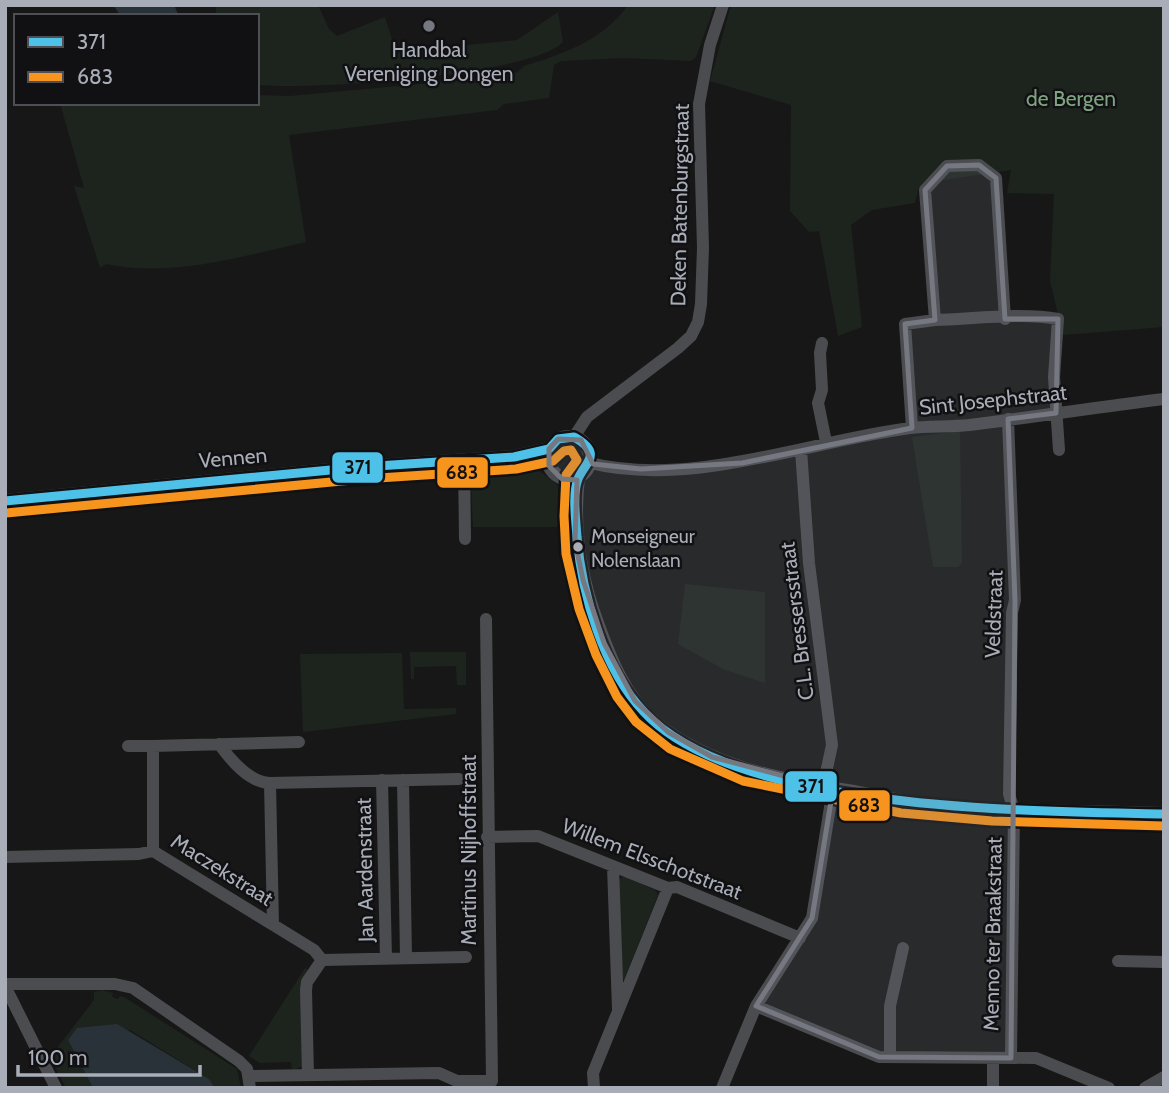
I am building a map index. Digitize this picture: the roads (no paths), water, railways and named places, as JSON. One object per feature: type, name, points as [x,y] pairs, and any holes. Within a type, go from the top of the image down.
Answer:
[{"type":"street","name":"Deken Batenburgstraat","points":[[574,437],[587,417],[678,348],[691,336],[698,322],[704,248],[699,104],[710,45],[723,5]]},
{"type":"street","points":[[935,320],[925,190],[947,166],[979,165],[996,178],[1005,319]]},
{"type":"street","points":[[912,428],[905,324],[1040,315],[1058,319],[1056,413],[1059,450]]},
{"type":"street","points":[[822,343],[822,390],[818,403],[826,442]]},
{"type":"street","name":"Sint Josephstraat","points":[[590,463],[617,468],[743,463],[826,442],[912,428],[1009,419],[1164,399]]},
{"type":"street","name":"Veldstraat","points":[[1009,419],[1015,535],[1009,782],[1014,811]]},
{"type":"street","points":[[574,509],[562,479],[549,466],[549,449],[558,439],[574,437],[587,446],[590,463],[578,478],[574,509],[575,541],[589,602],[616,671],[644,712],[668,732],[712,757],[753,772],[828,788],[934,805],[1014,811],[1164,814]]},
{"type":"street","name":"Vennen","points":[[5,501],[464,459],[514,457],[549,449]]},
{"type":"street","name":"C.L. Bressersstraat","points":[[722,1088],[756,1006],[800,939],[815,908],[832,745],[805,524],[801,450]]},
{"type":"street","name":"Vennen","points":[[514,457],[549,466]]},
{"type":"street","points":[[464,459],[465,539]]},
{"type":"street","points":[[562,479],[578,478]]},
{"type":"street","name":"Martinus Nijhoffstraat","points":[[486,619],[487,837],[495,1084]]},
{"type":"street","points":[[128,746],[299,742]]},
{"type":"street","points":[[219,744],[232,763],[263,783],[459,779]]},
{"type":"street","points":[[153,746],[153,851]]},
{"type":"street","name":"Jan Aardenstraat","points":[[382,780],[386,959]]},
{"type":"street","name":"Jan Aardenstraat","points":[[403,780],[406,958]]},
{"type":"street","points":[[270,783],[273,925]]},
{"type":"street","name":"Menno ter Braakstraat","points":[[1011,1058],[1014,811]]},
{"type":"street","name":"Willem Elsschotstraat","points":[[487,837],[538,836],[668,888],[677,887],[800,939]]},
{"type":"street","name":"Maczekstraat","points":[[5,857],[139,854],[153,851],[314,950],[322,960]]},
{"type":"street","points":[[613,866],[618,1012]]},
{"type":"street","points":[[594,1088],[593,1073],[668,888]]},
{"type":"street","points":[[890,1057],[890,1006],[903,948]]},
{"type":"street","points":[[308,1075],[306,990],[307,982],[322,960],[466,957]]},
{"type":"street","points":[[1118,961],[1164,962]]},
{"type":"street","points":[[56,1088],[5,985],[116,984],[133,988],[239,1061],[250,1082],[308,1075],[439,1073],[457,1081],[495,1084]]},
{"type":"street","points":[[756,1006],[879,1057],[1036,1058],[1109,1088]]},
{"type":"street","points":[[993,1058],[993,1088]]},
{"type":"street","points":[[1145,1088],[1164,1077]]},
{"type":"place","name":"Handbal Vereniging Dongen","points":[[429,26]]},
{"type":"place","name":"Monseigneur Nolenslaan","points":[[578,547]]},
{"type":"park label","name":"de Bergen","points":[[1071,99]]}]
